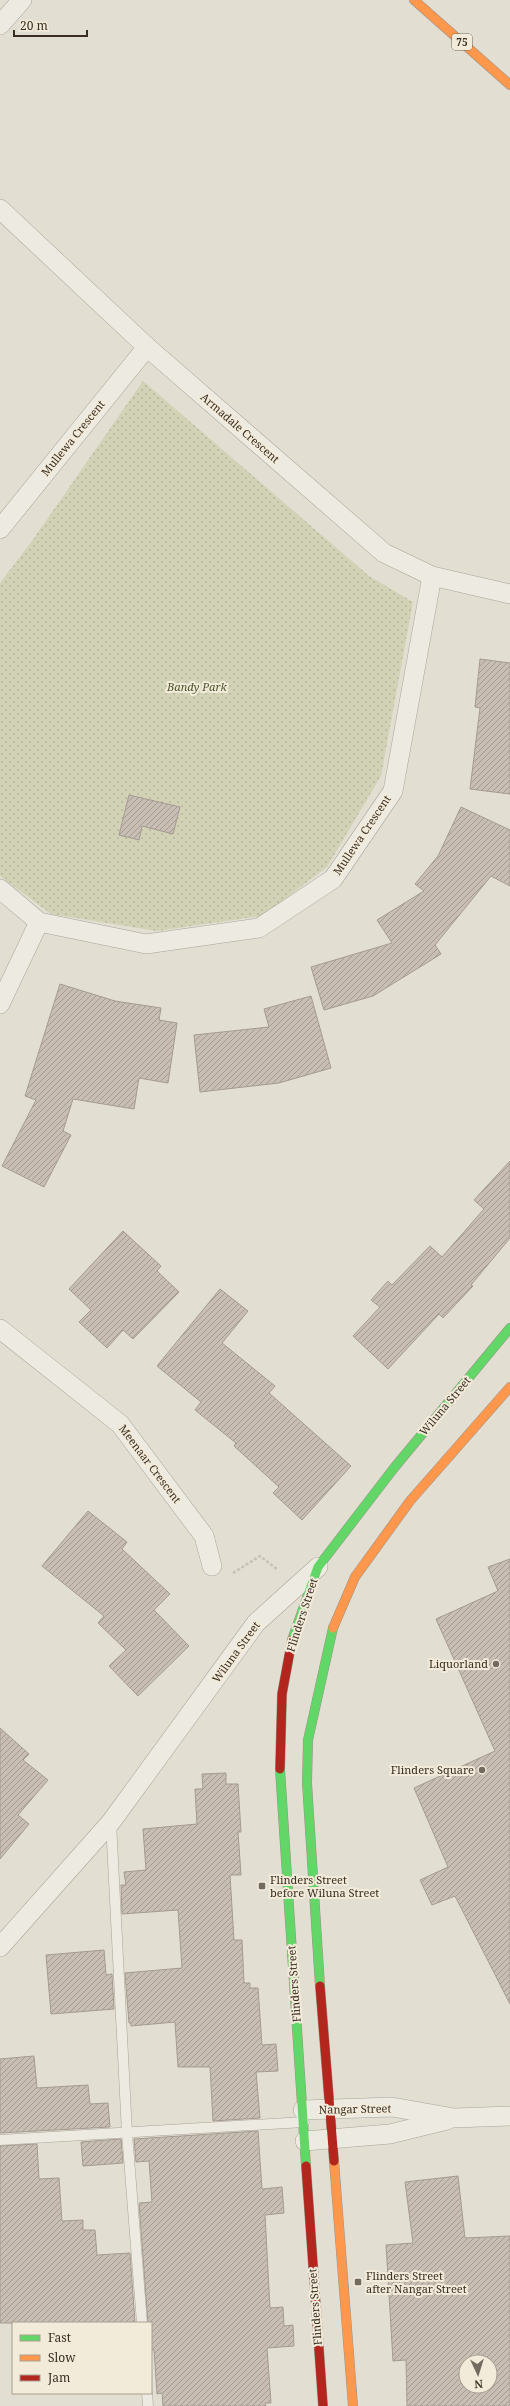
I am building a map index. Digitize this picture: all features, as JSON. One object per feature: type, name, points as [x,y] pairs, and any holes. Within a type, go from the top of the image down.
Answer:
[{"type":"main road","name":"75","points":[[414,0],[510,85]]},
{"type":"main road","name":"Wiluna Street","points":[[318,1567],[394,1468],[510,1328]]},
{"type":"main road","points":[[353,2406],[307,1783],[308,1740],[331,1632],[355,1577],[410,1502],[510,1387]]},
{"type":"main road","name":"Flinders Street","points":[[318,1567],[292,1641],[282,1694],[280,1782],[323,2406]]},
{"type":"street","points":[[0,25],[22,0]]},
{"type":"street","name":"Armadale Crescent","points":[[1,212],[147,347],[384,553],[432,576],[510,594]]},
{"type":"street","name":"Mullewa Crescent","points":[[0,529],[147,347]]},
{"type":"street","name":"Mullewa Crescent","points":[[0,889],[39,922],[146,944],[259,928],[333,879],[393,791],[432,576]]},
{"type":"street","points":[[0,1004],[39,922]]},
{"type":"street","name":"Meenaar Crescent","points":[[0,1329],[120,1424],[204,1536],[212,1566]]},
{"type":"street","name":"Wiluna Street","points":[[0,1947],[111,1822],[223,1671],[256,1623],[318,1567]]},
{"type":"street","name":"Nangar Street","points":[[303,2116],[331,2108],[392,2107],[454,2118]]},
{"type":"street","name":"Nangar Street","points":[[305,2141],[390,2134],[454,2118],[510,2116]]},
{"type":"lane","points":[[111,1822],[127,2133],[142,2322]]},
{"type":"lane","points":[[0,2140],[127,2133],[303,2116]]},
{"type":"lane","points":[[147,2394],[148,2406]]},
{"type":"path","points":[[212,1566],[221,1577],[235,1572],[260,1556],[278,1570]]},
{"type":"green space","name":"Bandy Park","points":[[143,381],[369,576],[413,602],[381,776],[327,867],[262,916],[157,931],[51,914],[0,876],[0,583],[32,541]]},
{"type":"building","points":[[480,659],[510,663],[510,794],[470,789],[480,708],[475,707]]},
{"type":"building","points":[[129,795],[180,807],[173,834],[142,826],[139,840],[119,835]]},
{"type":"building","points":[[461,807],[510,830],[510,886],[491,876],[435,945],[441,954],[373,996],[324,1010],[311,967],[392,943],[377,920],[424,891],[415,884],[438,856]]},
{"type":"building","points":[[60,984],[115,1001],[161,1008],[159,1020],[177,1023],[168,1083],[139,1078],[134,1109],[73,1099],[63,1131],[71,1135],[44,1187],[2,1166],[36,1100],[25,1096]]},
{"type":"building","points":[[311,996],[331,1068],[279,1083],[200,1092],[194,1035],[269,1027],[264,1009]]},
{"type":"building","points":[[510,1161],[510,1238],[471,1285],[473,1286],[443,1318],[439,1314],[388,1369],[353,1336],[380,1307],[371,1300],[388,1281],[392,1285],[430,1246],[442,1257],[484,1209],[474,1200]]},
{"type":"building","points":[[123,1231],[161,1266],[157,1271],[179,1292],[133,1339],[123,1330],[107,1348],[79,1322],[91,1310],[69,1289]]},
{"type":"building","points":[[220,1289],[248,1311],[222,1343],[275,1386],[269,1393],[351,1466],[302,1520],[273,1493],[279,1487],[234,1446],[236,1443],[195,1410],[201,1402],[157,1366]]},
{"type":"building","points":[[88,1511],[127,1542],[122,1549],[170,1594],[154,1610],[189,1646],[138,1696],[109,1666],[126,1650],[98,1623],[104,1616],[42,1566]]},
{"type":"building","name":"Flinders Square","points":[[510,1559],[510,2004],[455,1896],[432,1905],[420,1880],[448,1867],[414,1788],[495,1751],[436,1619],[498,1591],[488,1567]]},
{"type":"building","points":[[0,1728],[29,1754],[23,1760],[48,1780],[18,1815],[29,1824],[0,1859]]},
{"type":"building","points":[[226,1773],[226,1784],[238,1784],[241,1832],[238,1832],[241,1875],[230,1875],[234,1940],[242,1940],[244,1983],[250,1983],[250,1988],[258,1988],[262,2045],[276,2044],[278,2071],[256,2072],[260,2118],[213,2121],[210,2067],[178,2067],[175,2022],[131,2026],[131,2023],[129,2023],[125,1973],[182,1968],[178,1910],[122,1914],[121,1885],[126,1885],[124,1872],[146,1870],[143,1829],[197,1824],[195,1789],[203,1789],[202,1774]]},
{"type":"building","points":[[104,1950],[106,1975],[112,1974],[114,2009],[51,2014],[46,1955]]},
{"type":"building","points":[[34,2056],[37,2088],[88,2085],[90,2104],[108,2103],[110,2127],[0,2133],[0,2059]]},
{"type":"building","points":[[258,2131],[262,2189],[282,2187],[284,2213],[265,2215],[270,2308],[283,2307],[284,2326],[293,2325],[294,2346],[267,2348],[271,2403],[265,2403],[266,2406],[163,2406],[162,2393],[157,2394],[154,2350],[152,2350],[152,2322],[148,2322],[139,2203],[152,2202],[149,2161],[136,2162],[134,2139]]},
{"type":"building","points":[[121,2139],[123,2163],[83,2166],[81,2142]]},
{"type":"building","points":[[37,2144],[39,2179],[59,2178],[62,2221],[83,2220],[83,2230],[95,2230],[97,2255],[130,2253],[135,2322],[0,2323],[0,2146]]},
{"type":"building","points":[[458,2176],[465,2238],[510,2236],[510,2406],[407,2406],[406,2360],[393,2361],[386,2245],[413,2243],[405,2182]]},
{"type":"traffic: fast","points":[[292,1640],[318,1567],[394,1468],[510,1328]]},
{"type":"traffic: fast","points":[[320,1986],[307,1783],[308,1740],[333,1628]]},
{"type":"traffic: fast","points":[[280,1769],[306,2166]]},
{"type":"traffic: slow","points":[[414,0],[510,85]]},
{"type":"traffic: slow","points":[[333,1628],[355,1577],[410,1501],[510,1387]]},
{"type":"traffic: slow","points":[[334,2161],[353,2406]]},
{"type":"traffic: jam","points":[[280,1769],[282,1694],[292,1640]]},
{"type":"traffic: jam","points":[[320,1986],[334,2161]]},
{"type":"traffic: jam","points":[[306,2166],[323,2406]]},
{"type":"place","name":"Liquorland","points":[[496,1664]]},
{"type":"place","name":"Flinders Square","points":[[482,1770]]},
{"type":"place","name":"Flinders Street before Wiluna Street","points":[[262,1886]]},
{"type":"place","name":"Flinders Street after Nangar Street","points":[[358,2282]]}]
